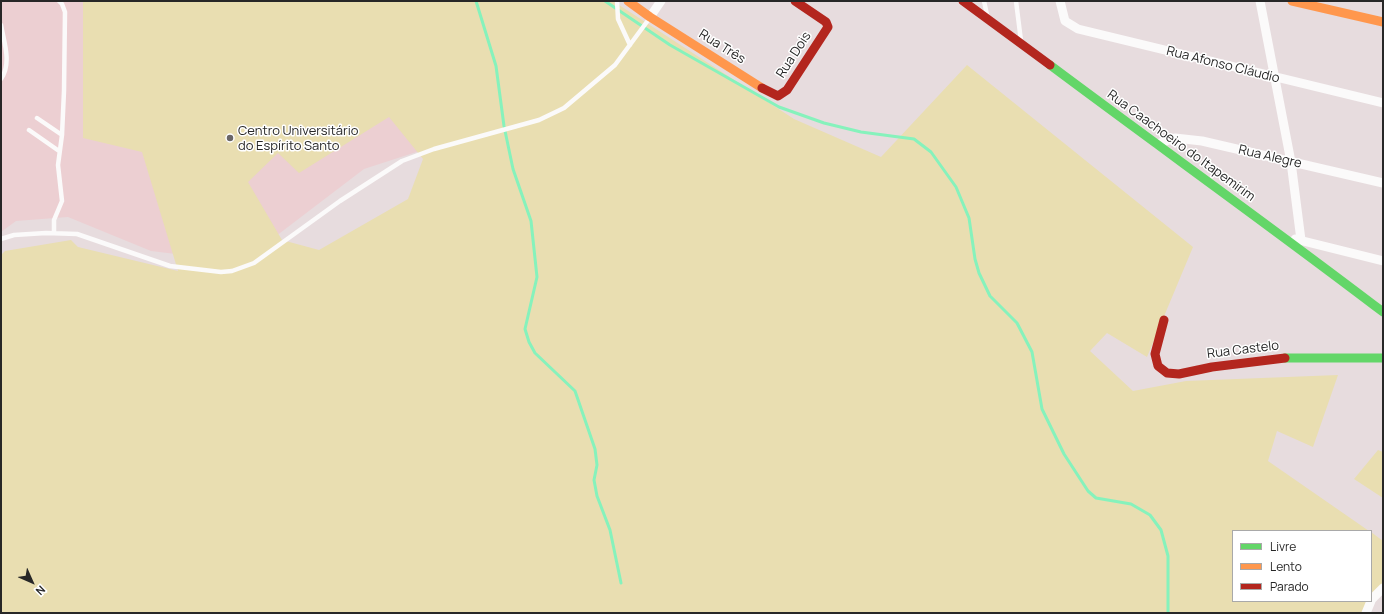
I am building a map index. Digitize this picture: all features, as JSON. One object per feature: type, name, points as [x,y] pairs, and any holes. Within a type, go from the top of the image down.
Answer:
[{"type":"street","name":"Rua Três","points":[[628,1],[650,17],[770,93],[775,96],[782,95]]},
{"type":"street","points":[[650,17],[661,1]]},
{"type":"street","name":"Rua Dois","points":[[782,95],[787,90],[828,27],[826,22],[795,1]]},
{"type":"street","name":"Rua Caachoeiro do Itapemirim","points":[[963,1],[1240,206],[1284,236],[1383,312]]},
{"type":"street","name":"Rua Afonso Cláudio","points":[[1060,1],[1065,21],[1074,28],[1383,103]]},
{"type":"street","points":[[1260,1],[1291,162],[1301,240]]},
{"type":"street","points":[[1292,1],[1383,22]]},
{"type":"street","name":"Rua Alegre","points":[[1157,144],[1175,138],[1186,139],[1383,183]]},
{"type":"street","points":[[1284,236],[1383,261]]},
{"type":"street","name":"Rua Castelo","points":[[1164,320],[1156,345],[1154,360],[1160,370],[1170,374],[1281,358],[1383,358]]},
{"type":"street","points":[[1372,600],[1383,588]]},
{"type":"street","points":[[1366,613],[1371,602]]},
{"type":"lane","points":[[54,233],[54,220],[62,201],[58,171],[62,134],[64,91],[65,12],[59,1]]},
{"type":"lane","points":[[617,1],[618,19],[630,46]]},
{"type":"lane","points":[[984,1],[988,19]]},
{"type":"lane","points":[[1016,1],[1021,44]]},
{"type":"lane","points":[[1,239],[14,235],[54,233],[77,234],[170,266],[221,272],[254,264],[340,201],[402,160],[552,115],[564,108],[615,65],[650,17]]},
{"type":"lane","points":[[1,25],[7,58],[6,67],[1,79]]},
{"type":"lane","points":[[37,118],[62,134]]},
{"type":"lane","points":[[29,130],[59,151]]},
{"type":"shaded area","name":"Centro Universitário do Espírito Santo","points":[[1,1],[595,1],[555,107],[364,169],[242,262],[151,251],[68,217],[16,221],[1,232]]},
{"type":"shaded area","points":[[83,1],[613,1],[794,119],[881,157],[967,65],[1193,247],[1147,357],[1107,333],[1090,351],[1133,391],[1186,381],[1338,375],[1313,447],[1277,431],[1268,461],[1368,530],[1232,530],[1232,602],[1367,602],[1362,613],[1,613],[1,255],[5,251],[71,240],[78,247],[178,271],[142,152],[83,138]],"holes":[[[389,117],[423,159],[408,199],[319,250],[282,240],[248,182],[278,153],[299,173]]]},
{"type":"shaded area","points":[[1378,450],[1383,452],[1383,498],[1354,479]]},
{"type":"shaded area","points":[[1372,533],[1383,541],[1383,587],[1372,597]]},
{"type":"waterway","points":[[476,1],[496,66],[504,126],[513,169],[531,221],[537,277],[525,329],[529,342],[535,353],[575,391],[595,449],[597,465],[594,480],[597,496],[610,530],[621,583]]},
{"type":"waterway","points":[[605,1],[670,45],[779,107],[824,123],[861,132],[914,139],[931,152],[956,187],[969,218],[975,259],[979,273],[990,296],[1017,323],[1032,352],[1042,409],[1064,454],[1088,491],[1096,498],[1131,504],[1150,515],[1161,530],[1168,556],[1168,613]]},
{"type":"traffic: fast","points":[[1050,65],[1383,312]]},
{"type":"traffic: fast","points":[[1285,358],[1383,358]]},
{"type":"traffic: slow","points":[[628,1],[650,17],[762,88]]},
{"type":"traffic: slow","points":[[1292,1],[1383,22]]},
{"type":"traffic: jam","points":[[762,88],[778,96],[787,90],[828,27],[826,22],[795,1]]},
{"type":"traffic: jam","points":[[963,1],[1050,65]]},
{"type":"traffic: jam","points":[[1164,320],[1155,354],[1158,366],[1167,373],[1179,374],[1212,367],[1285,358]]},
{"type":"place","name":"Centro Universitário do Espírito Santo","points":[[230,138]]}]
